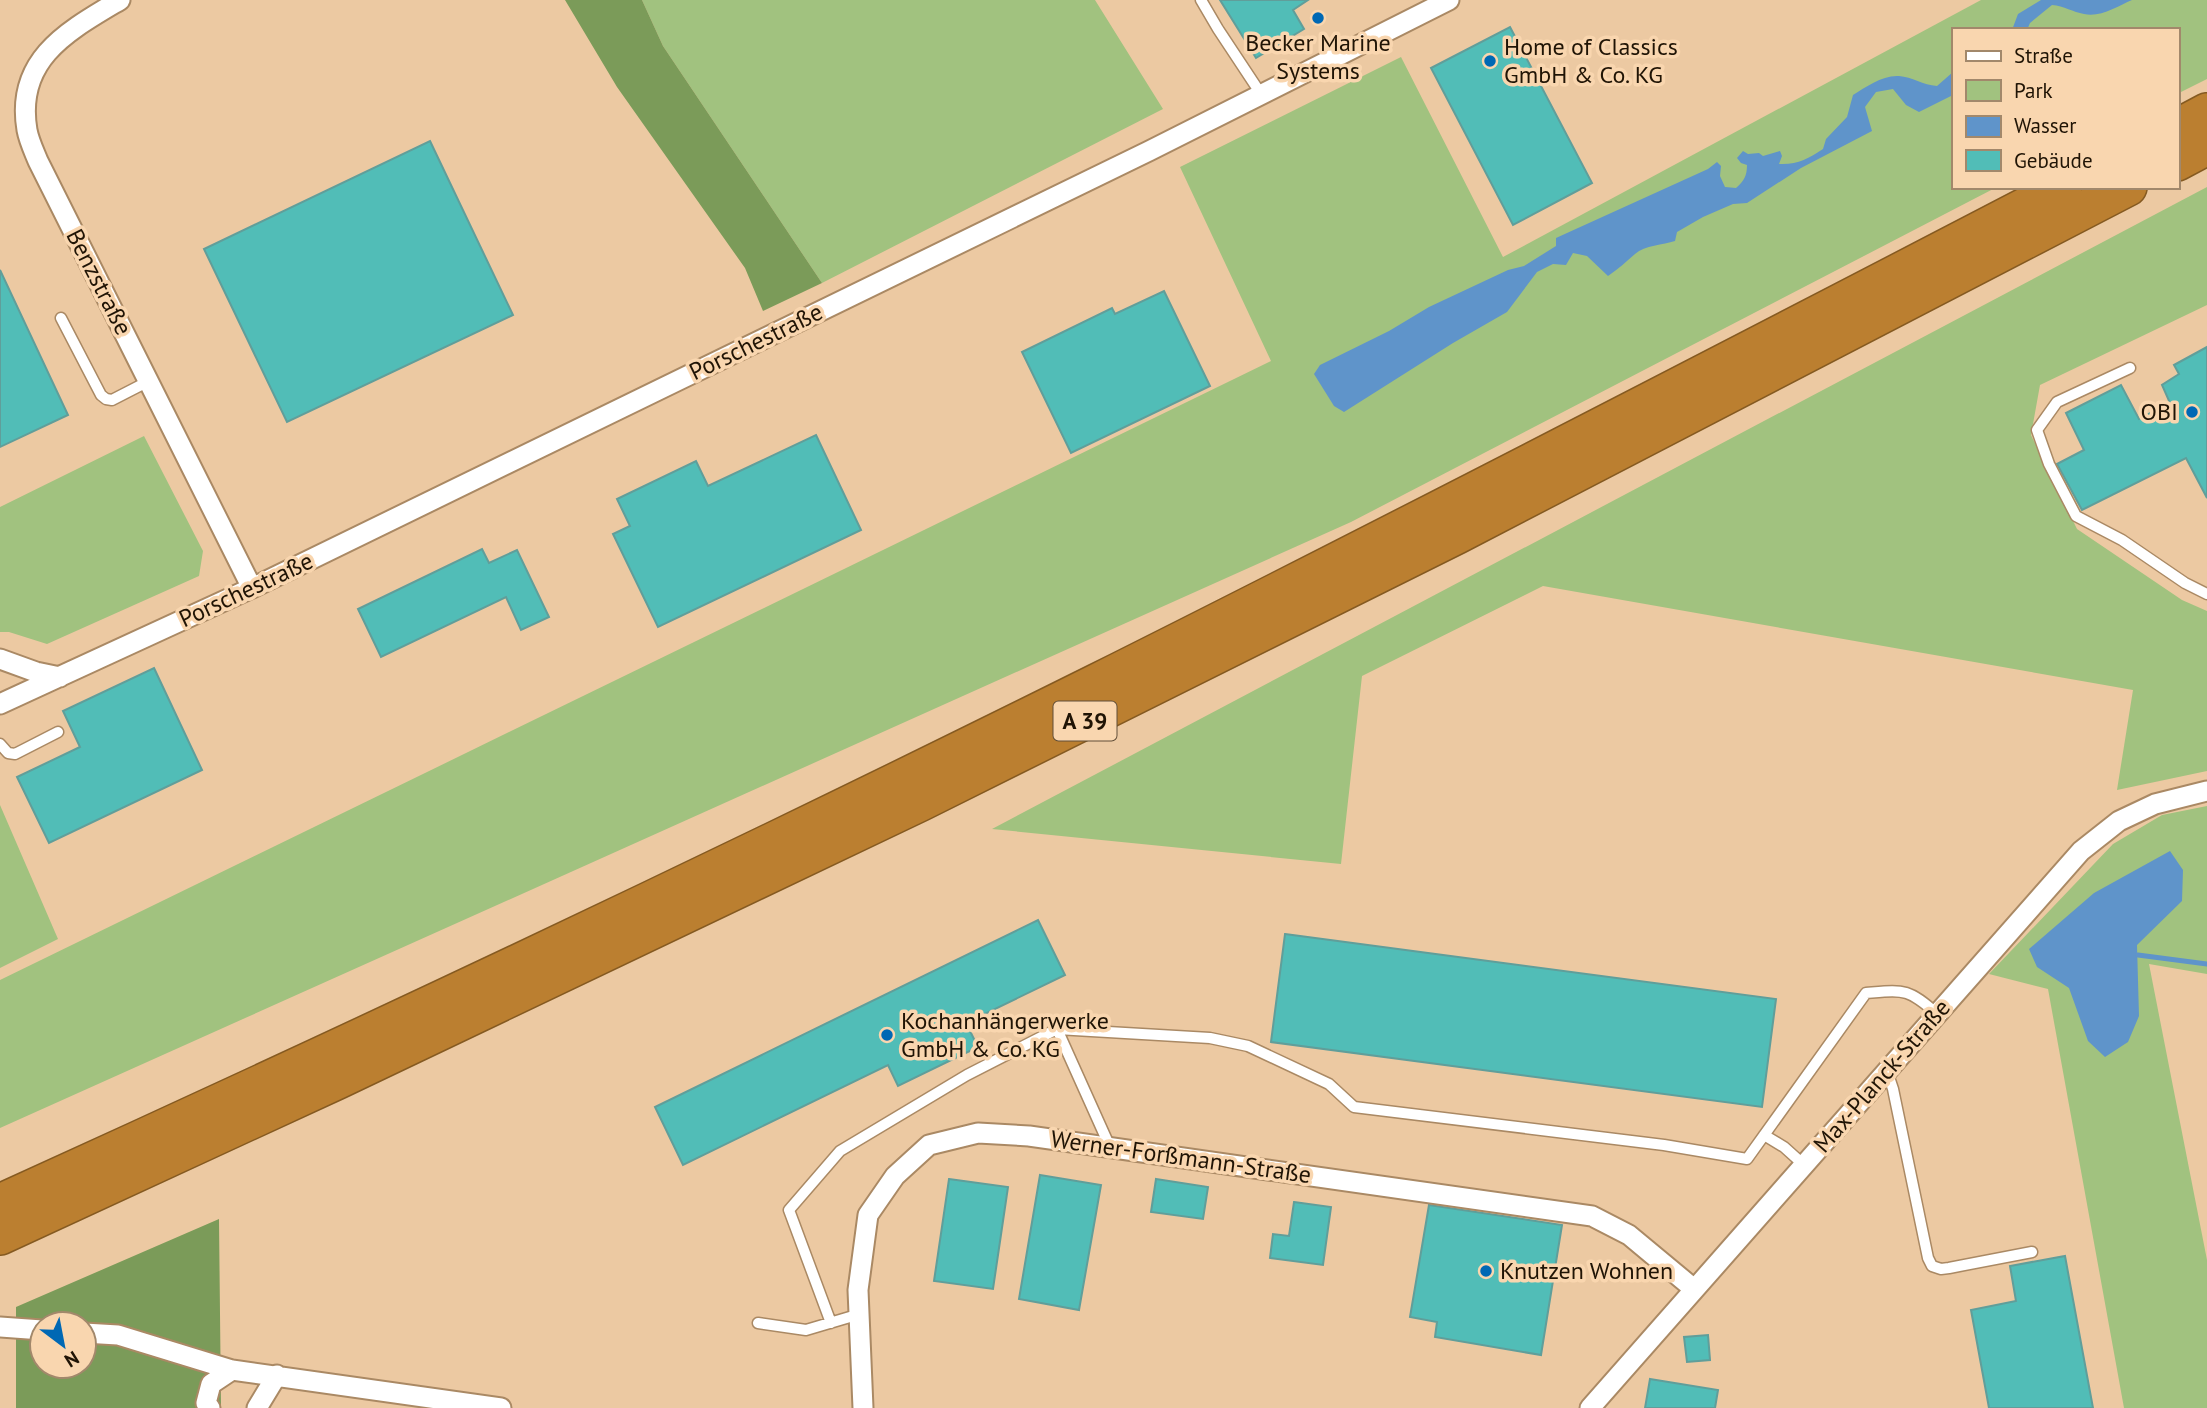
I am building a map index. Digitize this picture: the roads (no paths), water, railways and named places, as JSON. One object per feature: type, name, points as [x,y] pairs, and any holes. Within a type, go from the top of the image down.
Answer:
[{"type":"highway","points":[[2179,127],[2207,112]]},
{"type":"highway","points":[[2179,161],[2207,146]]},
{"type":"highway","name":"A 39","points":[[9,1215],[1068,697],[2059,189]]},
{"type":"highway","name":"A 39","points":[[9,1215],[514,998],[982,772],[1480,524],[2124,189]]},
{"type":"street","name":"Benzstraße","points":[[115,1],[63,37],[42,56],[32,78],[26,102],[27,132],[38,161],[252,588]]},
{"type":"street","name":"Porschestraße","points":[[0,704],[252,588],[1261,94],[1438,2]]},
{"type":"street","points":[[0,659],[36,672],[60,677]]},
{"type":"street","name":"Max-Planck-Straße","points":[[1590,1408],[2081,851],[2119,821],[2155,804],[2207,791]]},
{"type":"street","name":"Werner-Forßmann-Straße","points":[[863,1408],[859,1290],[868,1215],[895,1176],[929,1145],[978,1133],[1029,1136],[1592,1216],[1629,1235],[1694,1289]]},
{"type":"street","points":[[0,1327],[28,1329]]},
{"type":"street","points":[[98,1334],[118,1335],[232,1370],[501,1408]]},
{"type":"street","points":[[210,1408],[206,1403],[211,1384],[232,1370]]},
{"type":"street","points":[[257,1408],[278,1376]]},
{"type":"lane","points":[[1202,0],[1261,94]]},
{"type":"lane","points":[[61,318],[101,395],[106,399],[112,400],[149,381]]},
{"type":"lane","points":[[2130,368],[2057,402],[2037,430],[2049,464],[2076,516],[2122,540],[2185,583],[2207,594]]},
{"type":"lane","points":[[0,744],[8,753],[15,754],[58,732]]},
{"type":"lane","points":[[831,1322],[789,1210],[840,1151],[967,1075],[1057,1029],[1210,1038],[1248,1046],[1329,1084],[1354,1107],[1664,1145],[1747,1159],[1866,993],[1903,990],[1917,996],[1937,1014]]},
{"type":"lane","points":[[1057,1029],[1110,1147]]},
{"type":"lane","points":[[1887,1071],[1932,1266],[1949,1268],[2032,1252]]},
{"type":"lane","points":[[1764,1135],[1784,1147],[1804,1165]]},
{"type":"lane","points":[[758,1323],[806,1330],[860,1314]]},
{"type":"water","points":[[2041,0],[2132,0],[2109,11],[2090,15],[2052,5],[2030,23],[2028,28],[2013,28],[2018,14]]},
{"type":"water","points":[[1952,73],[1952,96],[1919,112],[1906,105],[1893,89],[1876,92],[1865,107],[1872,131],[1801,168],[1747,203],[1733,204],[1703,217],[1677,232],[1675,241],[1639,251],[1608,276],[1587,256],[1573,253],[1566,265],[1553,264],[1537,272],[1507,312],[1344,412],[1334,406],[1314,374],[1320,365],[1389,331],[1429,307],[1508,270],[1524,266],[1556,246],[1556,238],[1708,169],[1717,162],[1721,166],[1720,176],[1725,187],[1736,188],[1743,181],[1746,172],[1747,165],[1737,158],[1743,151],[1763,156],[1780,151],[1782,156],[1779,164],[1807,158],[1823,149],[1826,139],[1847,117],[1853,95],[1874,82],[1899,76],[1937,86]]},
{"type":"water","points":[[2170,851],[2183,870],[2182,901],[2137,945],[2139,1016],[2128,1042],[2105,1057],[2088,1041],[2069,988],[2037,967],[2029,949],[2094,893]]},
{"type":"waterway","points":[[2138,955],[2207,964]]},
{"type":"place","name":"Becker Marine Systems","points":[[1318,18]]},
{"type":"place","name":"Home of Classics GmbH & Co. KG","points":[[1490,61]]},
{"type":"place","name":"OBI","points":[[2192,412]]},
{"type":"place","name":"Kochanhängerwerke GmbH & Co. KG","points":[[887,1035]]},
{"type":"place","name":"Knutzen Wohnen","points":[[1486,1271]]}]
